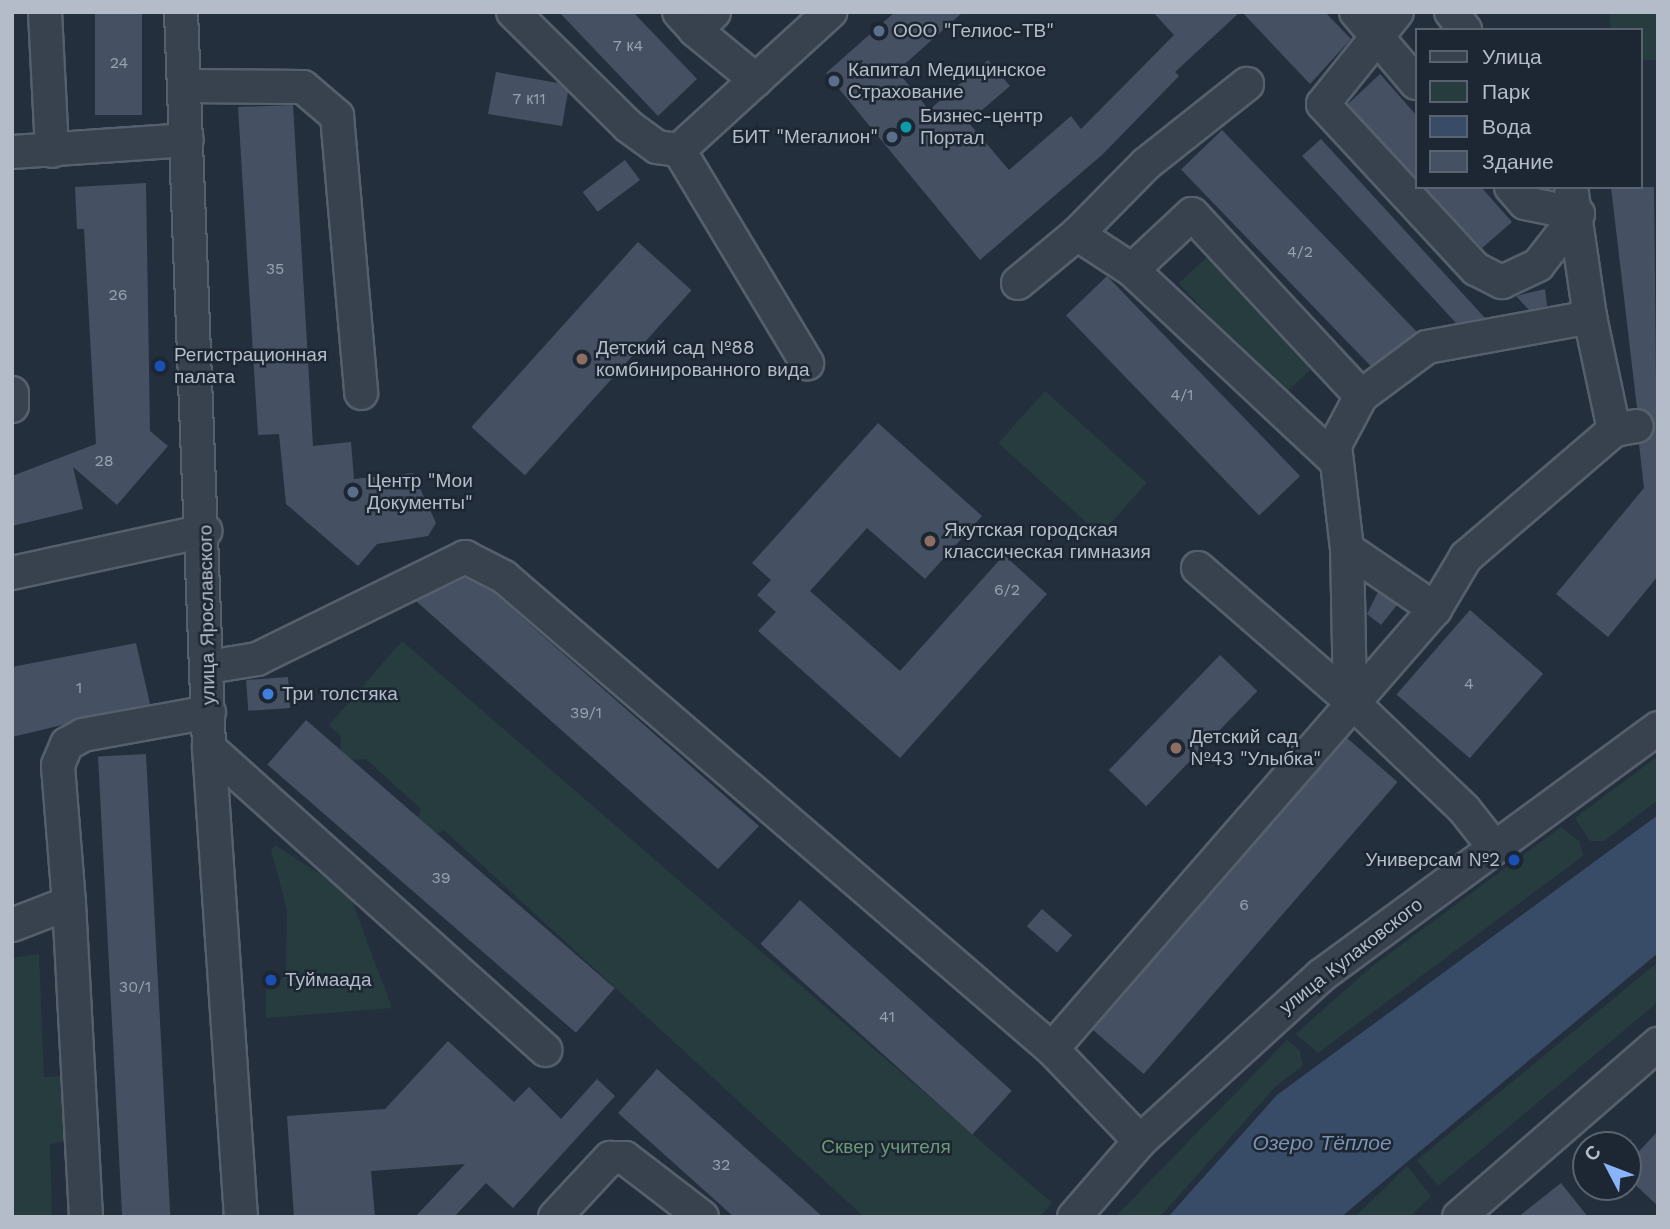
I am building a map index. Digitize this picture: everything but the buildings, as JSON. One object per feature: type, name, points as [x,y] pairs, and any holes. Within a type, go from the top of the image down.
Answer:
[{"type":"street","points":[[45,12],[52,151]]},
{"type":"street","name":"улица Ярославского","points":[[181,12],[205,531],[209,748],[241,1217]]},
{"type":"street","points":[[513,12],[628,126],[657,147],[679,150]]},
{"type":"street","points":[[1451,12],[1463,28]]},
{"type":"street","points":[[679,150],[756,80],[815,17]]},
{"type":"street","points":[[696,18],[756,80]]},
{"type":"street","points":[[1414,80],[1376,19],[1323,103],[1476,269],[1502,282],[1538,265],[1574,201]]},
{"type":"street","points":[[1018,283],[1077,234],[1146,164],[1247,84]]},
{"type":"street","points":[[185,86],[303,87],[337,116],[361,393]]},
{"type":"street","points":[[12,152],[187,140]]},
{"type":"street","points":[[679,150],[807,363]]},
{"type":"street","points":[[1513,189],[1525,203],[1574,201]]},
{"type":"street","points":[[1052,1049],[1350,700],[1435,609],[1466,557],[1625,428],[1590,317],[1574,201]]},
{"type":"street","points":[[1132,270],[1192,214],[1361,396]]},
{"type":"street","points":[[1077,234],[1132,270],[1335,460]]},
{"type":"street","points":[[1350,700],[1347,549],[1335,460],[1338,431],[1361,396],[1427,347],[1590,317]]},
{"type":"street","points":[[12,393],[12,406]]},
{"type":"street","points":[[12,573],[205,531]]},
{"type":"street","points":[[1347,549],[1435,609]]},
{"type":"street","points":[[208,667],[257,659],[465,557],[504,577],[1052,1049],[1140,1141]]},
{"type":"street","points":[[1198,568],[1350,700],[1464,809],[1494,847]]},
{"type":"street","points":[[86,1217],[69,903],[58,765],[67,744],[83,734],[209,712]]},
{"type":"street","name":"улица Кулаковского","points":[[1074,1217],[1140,1141],[1322,975],[1658,728]]},
{"type":"street","points":[[209,748],[545,1050]]},
{"type":"street","points":[[12,925],[69,903]]},
{"type":"street","points":[[1458,1217],[1658,1044]]},
{"type":"street","points":[[555,1217],[610,1158],[625,1158],[702,1217]]},
{"type":"green space","points":[[1609,12],[1658,12],[1658,60],[1642,60],[1642,28],[1611,28]]},
{"type":"green space","points":[[1208,256],[1312,368],[1283,395],[1179,283]]},
{"type":"green space","points":[[1045,391],[1147,483],[1100,535],[998,443]]},
{"type":"green space","name":"Сквер учителя","points":[[402,641],[1052,1203],[1040,1217],[864,1217],[444,830],[434,835],[416,822],[421,809],[366,759],[350,760],[341,752],[341,736],[329,725]]},
{"type":"green space","points":[[1658,756],[1658,800],[1604,841],[1590,841],[1575,818]]},
{"type":"green space","points":[[1561,827],[1580,842],[1583,856],[1318,1053],[1296,1034],[1370,968]]},
{"type":"green space","points":[[275,845],[349,893],[392,1008],[266,1018],[266,981],[282,979],[286,970],[287,910],[271,850]]},
{"type":"green space","points":[[39,954],[44,1077],[64,1076],[68,1141],[50,1144],[52,1217],[12,1217],[12,958]]},
{"type":"green space","points":[[1658,962],[1658,1002],[1438,1186],[1417,1160]]},
{"type":"green space","points":[[1287,1040],[1300,1051],[1303,1066],[1276,1086],[1160,1217],[1115,1217]]},
{"type":"green space","points":[[1407,1166],[1431,1196],[1410,1217],[1355,1217]]},
{"type":"water","name":"Озеро Тёплое","points":[[1658,815],[1658,953],[1341,1217],[1168,1217],[1277,1095]]},
{"type":"place","name":"ООО \"Гелиос-ТВ\"","points":[[879,31]]},
{"type":"place","name":"Капитал Медицинское Страхование","points":[[834,81]]},
{"type":"place","name":"Бизнес-центр Портал","points":[[906,127]]},
{"type":"place","name":"БИТ \"Мегалион\"","points":[[892,137]]},
{"type":"place","name":"Детский сад №88 комбинированного вида","points":[[582,359]]},
{"type":"place","name":"Регистрационная палата","points":[[160,366]]},
{"type":"place","name":"Центр \"Мои Документы\"","points":[[353,492]]},
{"type":"place","name":"Якутская городская классическая гимназия","points":[[930,541]]},
{"type":"place","name":"Три толстяка","points":[[268,694]]},
{"type":"place","name":"Детский сад №43 \"Улыбка\"","points":[[1176,748]]},
{"type":"place","name":"Универсам №2","points":[[1514,860]]},
{"type":"place","name":"Туймаада","points":[[271,980]]}]
